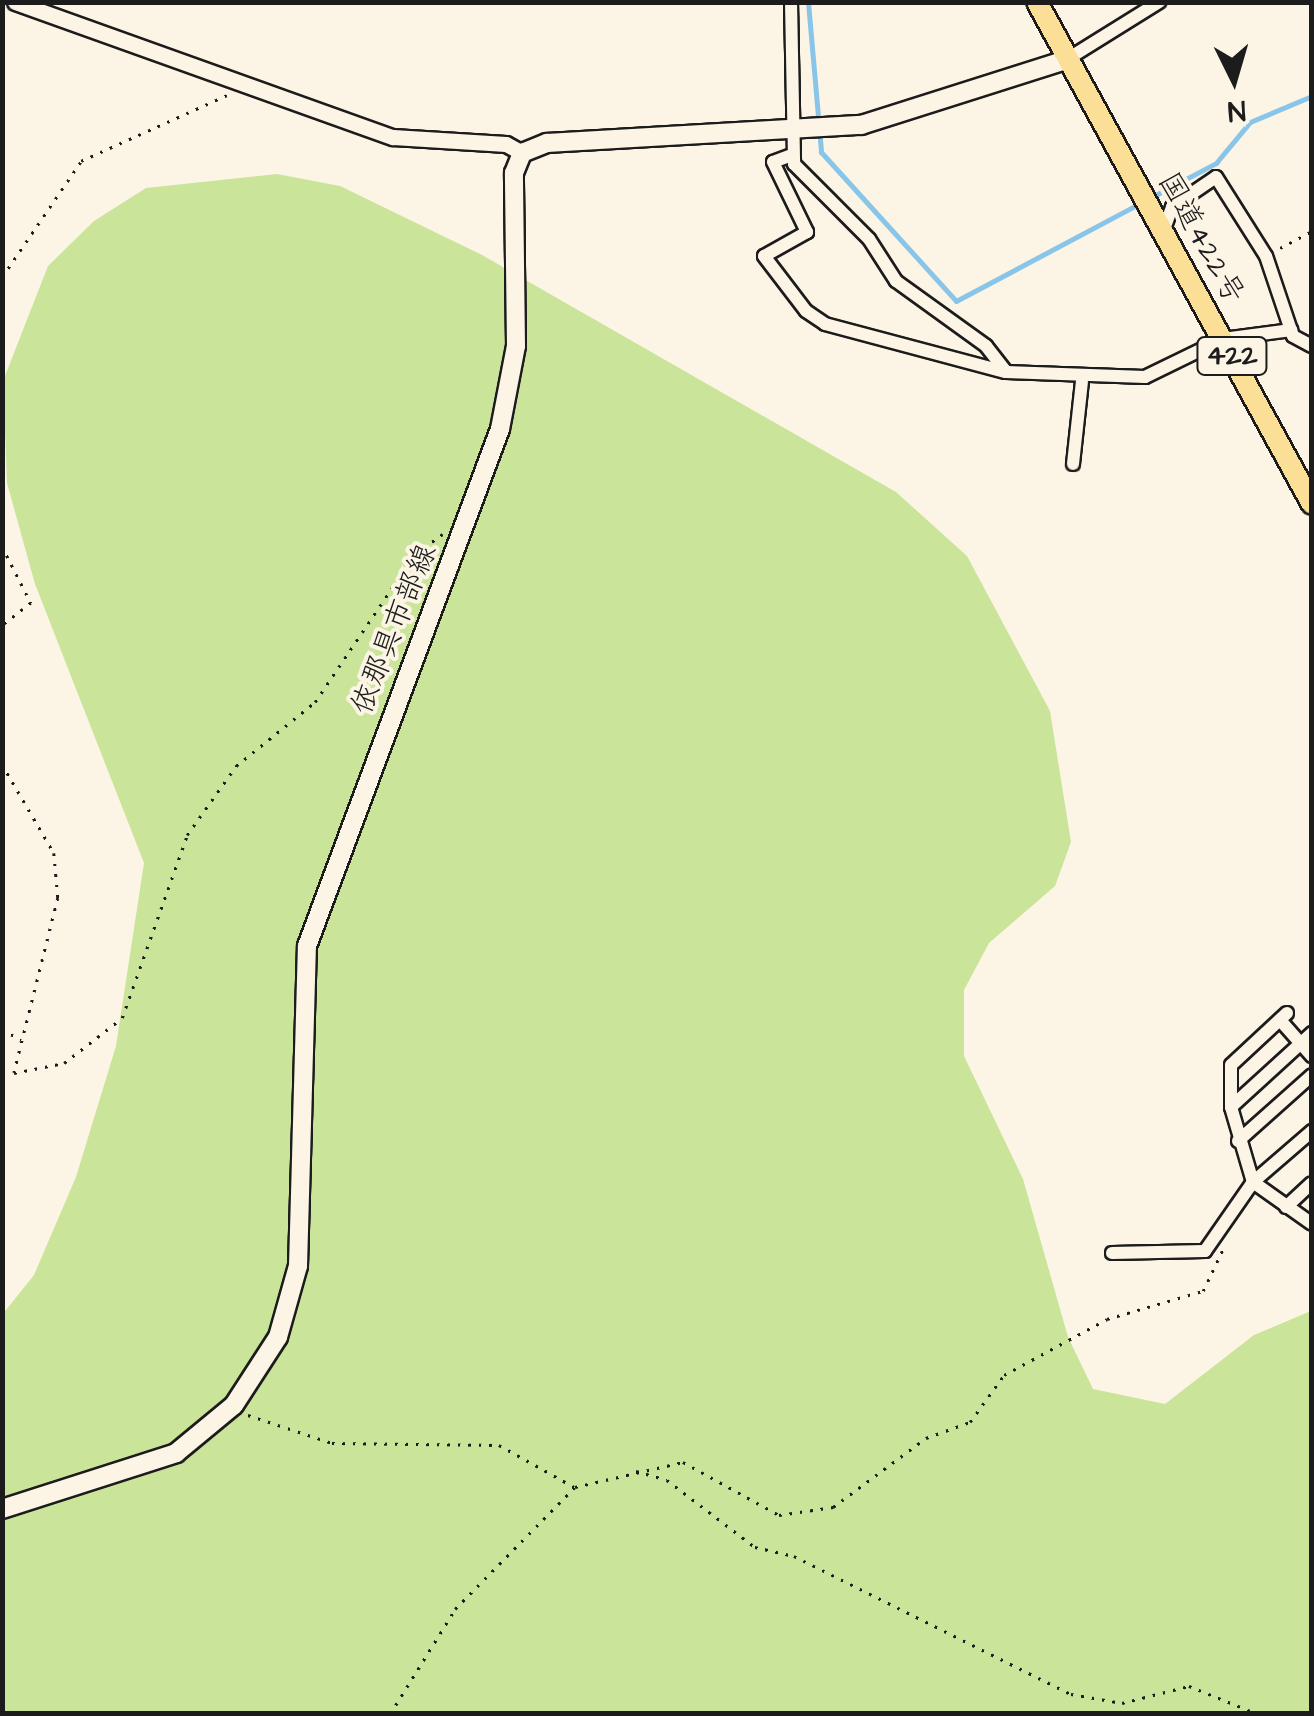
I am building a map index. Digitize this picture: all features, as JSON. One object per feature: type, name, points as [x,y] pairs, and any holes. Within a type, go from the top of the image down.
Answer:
[{"type":"highway","name":"国道422号","points":[[1037,2],[1312,504]]},
{"type":"main road","points":[[522,153],[547,144],[822,132],[909,114],[1066,60]]},
{"type":"main road","name":"依那具市部線","points":[[2,1509],[139,1471],[234,1406],[278,1337],[298,1266],[302,983],[314,910],[469,516],[510,386],[522,153]]},
{"type":"street","points":[[15,2],[393,137],[506,144],[522,153]]},
{"type":"street","points":[[791,2],[792,156],[896,281],[986,346],[1006,372]]},
{"type":"street","points":[[1066,60],[1159,2]]},
{"type":"street","points":[[792,156],[773,162],[807,232],[764,256],[806,311],[825,324],[1006,372],[1082,381],[1164,372],[1224,340],[1291,330]]},
{"type":"street","points":[[1163,232],[1172,208],[1216,177],[1266,256],[1291,330],[1312,346]]},
{"type":"street","points":[[1073,464],[1082,381]]},
{"type":"street","points":[[1312,1056],[1306,1038],[1283,1016],[1231,1065],[1231,1106],[1238,1141],[1253,1182],[1312,1224]]},
{"type":"street","points":[[1231,1106],[1306,1038]]},
{"type":"street","points":[[1238,1141],[1312,1076]]},
{"type":"street","points":[[1112,1253],[1206,1251],[1253,1182],[1312,1131]]},
{"type":"street","points":[[1286,1207],[1312,1182]]},
{"type":"path","points":[[2,277],[80,161],[142,126],[251,88]]},
{"type":"path","points":[[1266,256],[1312,231]]},
{"type":"path","points":[[2,764],[54,853],[58,898],[14,1073],[64,1064],[122,1018],[186,836],[236,766],[325,690],[415,554],[469,516]]},
{"type":"path","points":[[2,546],[31,604],[2,626]]},
{"type":"path","points":[[2,1030],[22,1041]]},
{"type":"path","points":[[390,1714],[455,1610],[575,1488],[682,1462],[779,1515],[833,1507],[926,1438],[970,1422],[1004,1375],[1107,1319],[1204,1291],[1221,1269],[1222,1226]]},
{"type":"path","points":[[234,1406],[332,1443],[500,1445],[575,1488]]},
{"type":"path","points":[[634,1471],[667,1480],[755,1548],[794,1556],[1071,1694],[1122,1703],[1189,1686],[1258,1714]]},
{"type":"green space","points":[[277,174],[340,186],[482,255],[896,492],[967,556],[1050,711],[1071,842],[1055,886],[989,943],[964,990],[964,1056],[1023,1179],[1068,1337],[1093,1389],[1165,1404],[1254,1335],[1311,1311],[1311,1713],[3,1713],[2,1315],[34,1275],[76,1177],[116,1046],[144,863],[35,584],[7,483],[3,381],[48,266],[94,221],[146,188]]},
{"type":"waterway","points":[[808,2],[821,152],[956,301],[1140,203]]},
{"type":"waterway","points":[[1150,198],[1216,163],[1250,122],[1312,96]]}]
